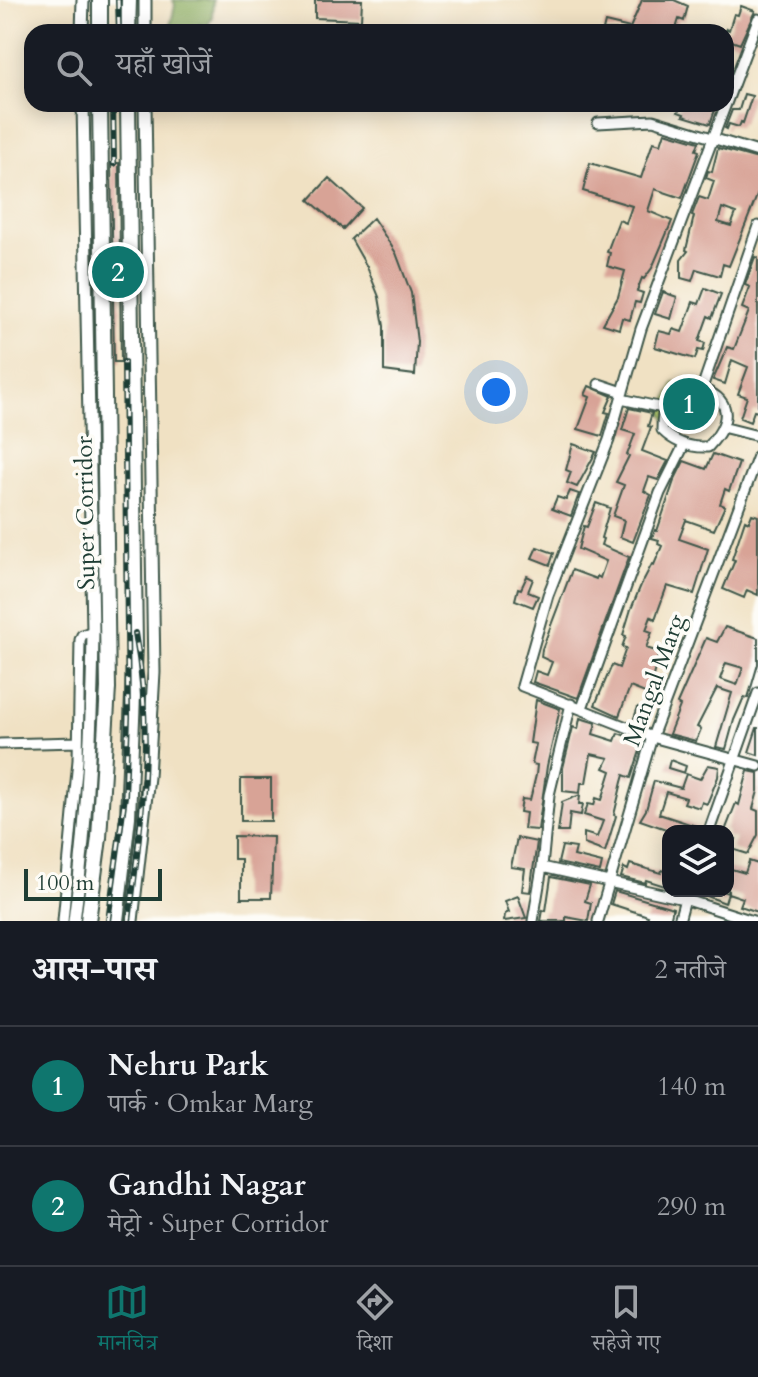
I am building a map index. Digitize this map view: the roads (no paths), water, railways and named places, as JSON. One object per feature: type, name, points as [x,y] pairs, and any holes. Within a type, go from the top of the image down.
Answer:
[{"type":"main road","points":[[100,0],[100,24]]},
{"type":"main road","points":[[128,24],[129,0]]},
{"type":"main road","name":"Super Corridor","points":[[88,921],[99,838],[108,688],[100,112]]},
{"type":"main road","name":"Super Corridor","points":[[116,921],[128,817],[135,646],[128,112]]},
{"type":"street","points":[[82,24],[83,0]]},
{"type":"street","points":[[145,0],[145,24]]},
{"type":"street","points":[[734,77],[758,19]]},
{"type":"street","points":[[74,921],[85,823],[92,715],[93,631],[83,112]]},
{"type":"street","points":[[132,921],[148,777],[154,672],[145,112]]},
{"type":"street","points":[[721,112],[641,329],[609,440],[548,595],[522,686],[652,737],[758,766]]},
{"type":"street","points":[[598,123],[653,120],[758,152]]},
{"type":"street","points":[[702,388],[758,226]]},
{"type":"street","points":[[599,384],[622,396],[663,408]]},
{"type":"street","points":[[678,387],[702,388],[717,395],[724,402],[726,411],[722,427],[708,447],[684,445],[670,439],[662,430],[663,408],[670,394],[678,387]]},
{"type":"street","points":[[722,427],[758,436]]},
{"type":"street","points":[[582,708],[660,493],[684,445]]},
{"type":"street","name":"Mangal Marg","points":[[598,921],[652,737],[758,456]]},
{"type":"street","points":[[63,921],[78,742],[80,640],[82,635],[93,631]]},
{"type":"street","points":[[711,825],[758,693]]},
{"type":"street","points":[[533,921],[549,795],[571,704]]},
{"type":"street","points":[[0,744],[78,742]]},
{"type":"street","points":[[542,867],[662,891]]},
{"type":"street","points":[[679,921],[685,897]]},
{"type":"street","points":[[690,897],[753,921]]},
{"type":"railway","points":[[118,0],[119,24]]},
{"type":"railway","points":[[113,112],[114,164]]},
{"type":"railway","points":[[108,921],[125,796],[128,717],[124,362]]},
{"type":"railway","points":[[129,921],[142,812],[145,742],[141,670],[135,633]]},
{"type":"place","name":"Gandhi Nagar","points":[[118,272]]},
{"type":"place","name":"Nehru Park","points":[[689,404]]}]
